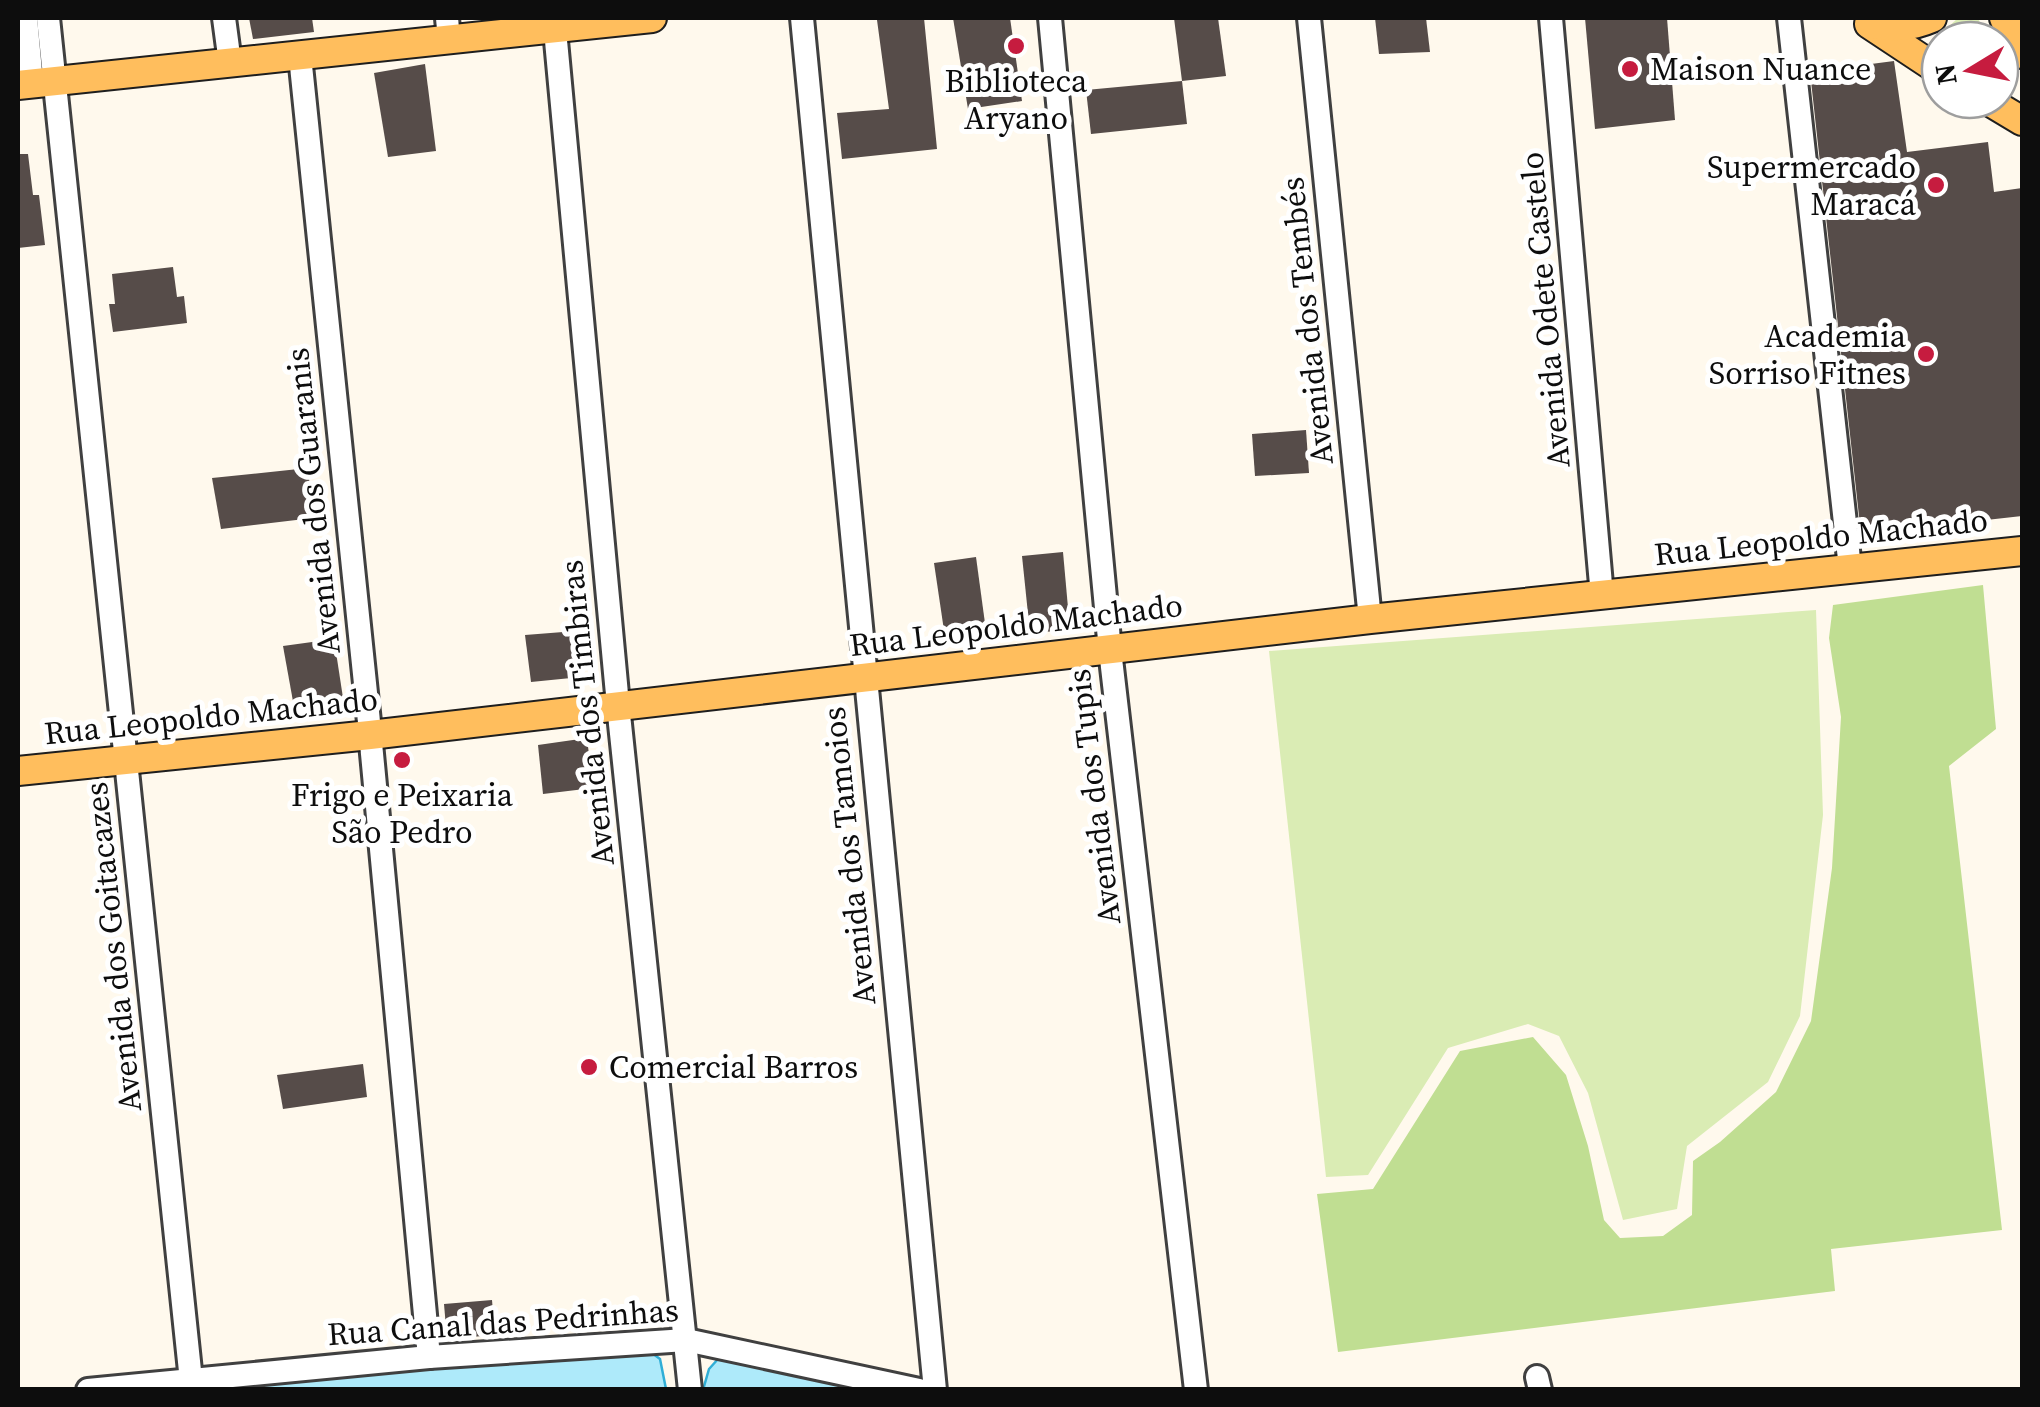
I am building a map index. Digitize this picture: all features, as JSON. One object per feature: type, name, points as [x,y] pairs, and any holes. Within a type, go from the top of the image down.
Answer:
[{"type":"main road","points":[[34,83],[300,56],[448,29],[555,30],[652,18]]},
{"type":"main road","points":[[1862,21],[1892,28],[1932,18]]},
{"type":"main road","points":[[2004,18],[2022,54]]},
{"type":"main road","points":[[1862,21],[1920,57]]},
{"type":"main road","name":"Rua Leopoldo Machado","points":[[18,771],[1370,619],[2022,552]]},
{"type":"street","points":[[26,18],[34,83]]},
{"type":"street","points":[[34,83],[48,18]]},
{"type":"street","points":[[224,18],[230,63]]},
{"type":"street","name":"Avenida dos Tamoios","points":[[802,18],[935,1390]]},
{"type":"street","name":"Avenida dos Tupis","points":[[1050,18],[1110,650],[1196,1390]]},
{"type":"street","name":"Avenida dos Tembés","points":[[1308,18],[1370,619]]},
{"type":"street","name":"Avenida Odete Castelo","points":[[1551,18],[1602,596]]},
{"type":"street","points":[[1789,18],[1850,568]]},
{"type":"street","name":"Avenida dos Timbiras","points":[[555,30],[618,704],[690,1390]]},
{"type":"street","name":"Avenida dos Guaranis","points":[[300,56],[429,1357]]},
{"type":"street","name":"Avenida dos Goitacazes","points":[[34,83],[126,760],[191,1385]]},
{"type":"street","name":"Rua Canal das Pedrinhas","points":[[88,1390],[191,1385],[429,1357],[686,1348],[919,1390]]},
{"type":"green space","points":[[1983,585],[1996,729],[1949,766],[2002,1230],[1831,1249],[1835,1291],[1338,1352],[1317,1194],[1373,1189],[1460,1051],[1533,1037],[1566,1075],[1588,1146],[1604,1220],[1620,1238],[1663,1236],[1692,1215],[1693,1161],[1776,1092],[1811,1021],[1832,868],[1841,717],[1829,638],[1833,605]]},
{"type":"green space","points":[[1816,610],[1823,815],[1800,1016],[1768,1082],[1687,1146],[1677,1209],[1623,1220],[1588,1093],[1559,1036],[1528,1024],[1448,1048],[1368,1175],[1326,1177],[1269,651]]},
{"type":"water","points":[[644,1347],[660,1359],[666,1389],[219,1390],[223,1381]]},
{"type":"water","points":[[718,1359],[868,1389],[703,1390],[709,1369]]},
{"type":"building","points":[[249,18],[312,18],[314,32],[253,39]]},
{"type":"building","points":[[924,18],[937,149],[842,159],[837,113],[889,109],[877,20]]},
{"type":"building","points":[[953,18],[1010,18],[1022,101],[968,109]]},
{"type":"building","points":[[1174,18],[1218,18],[1226,76],[1182,81]]},
{"type":"building","points":[[1375,18],[1426,18],[1430,52],[1379,54]]},
{"type":"building","name":"Maison Nuance","points":[[1585,18],[1667,18],[1675,120],[1595,129]]},
{"type":"building","name":"Academia Sorriso Fitnes","points":[[1894,61],[1907,152],[1988,142],[1994,192],[2022,188],[2022,516],[1861,534],[1810,72]]},
{"type":"building","points":[[425,64],[436,151],[388,157],[374,73]]},
{"type":"building","points":[[1182,81],[1187,124],[1091,134],[1086,90]]},
{"type":"building","points":[[18,154],[28,154],[33,195],[39,195],[45,245],[18,248]]},
{"type":"building","points":[[173,267],[177,297],[184,296],[187,323],[113,332],[109,304],[115,304],[112,274]]},
{"type":"building","points":[[1306,430],[1309,473],[1255,476],[1252,434]]},
{"type":"building","points":[[308,468],[313,518],[221,529],[212,478]]},
{"type":"building","points":[[1063,552],[1070,630],[1030,633],[1022,556]]},
{"type":"building","points":[[976,557],[987,638],[946,644],[934,563]]},
{"type":"building","points":[[576,631],[581,677],[531,682],[525,635]]},
{"type":"building","points":[[334,639],[345,711],[296,718],[283,646]]},
{"type":"building","points":[[587,738],[593,788],[543,794],[538,745]]},
{"type":"building","points":[[363,1064],[367,1097],[283,1109],[277,1075]]},
{"type":"building","points":[[492,1300],[495,1335],[447,1339],[444,1304]]},
{"type":"place","name":"Biblioteca Aryano","points":[[1016,46]]},
{"type":"place","name":"Maison Nuance","points":[[1630,69]]},
{"type":"place","name":"Supermercado Maracá","points":[[1936,185]]},
{"type":"place","name":"Academia Sorriso Fitnes","points":[[1926,354]]},
{"type":"place","name":"Frigo e Peixaria São Pedro","points":[[402,760]]},
{"type":"place","name":"Comercial Barros","points":[[589,1067]]}]
